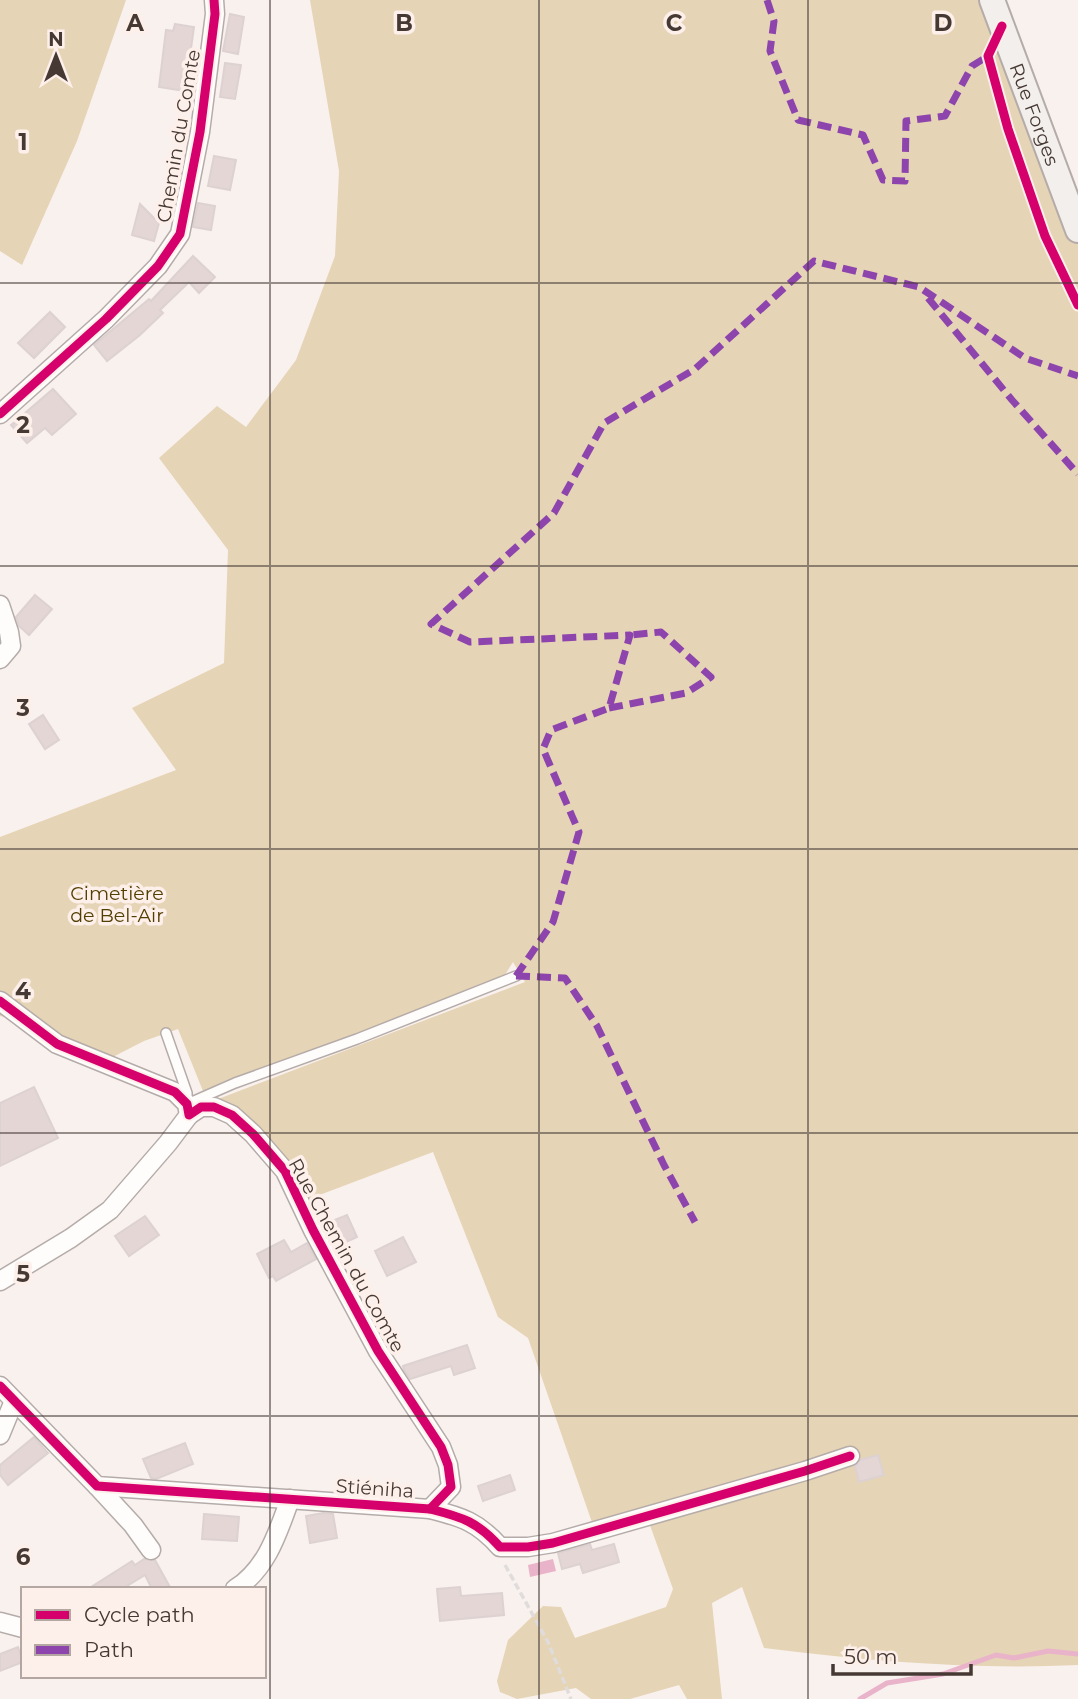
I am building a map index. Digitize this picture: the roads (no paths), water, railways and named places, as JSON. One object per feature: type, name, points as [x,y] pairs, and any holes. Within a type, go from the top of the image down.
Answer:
[{"type":"main road","name":"Rue Forges","points":[[992,0],[1078,230]]},
{"type":"street","name":"Chemin du Comte","points":[[0,414],[106,319],[158,266],[180,234],[200,132],[215,14],[214,0]]},
{"type":"street","points":[[0,606],[11,646],[0,659]]},
{"type":"street","points":[[0,1001],[57,1044],[160,1084],[175,1092],[188,1109],[168,1143],[110,1210],[71,1238],[0,1281]]},
{"type":"street","name":"Rue Chemin du Comte","points":[[188,1109],[214,1107],[232,1115],[253,1134],[285,1171],[313,1230],[378,1351],[441,1447],[448,1465],[451,1487],[430,1509]]},
{"type":"street","points":[[0,1386],[133,1525],[150,1550]]},
{"type":"street","points":[[0,1435],[14,1401]]},
{"type":"street","name":"Stiéniha","points":[[97,1486],[158,1489],[225,1497],[430,1509],[463,1517],[487,1532],[500,1547],[528,1547],[553,1543],[805,1471],[850,1455]]},
{"type":"street","points":[[237,1587],[255,1572],[274,1543],[290,1499]]},
{"type":"street","points":[[0,1622],[21,1627]]},
{"type":"lane","points":[[166,1034],[187,1093],[188,1109],[235,1083],[357,1039],[516,976]]},
{"type":"waterway","points":[[860,1699],[887,1683],[943,1674],[996,1655],[1014,1658],[1048,1651],[1078,1654]]},
{"type":"park label","name":"Cimetière de Bel-Air","points":[[117,904]]}]
